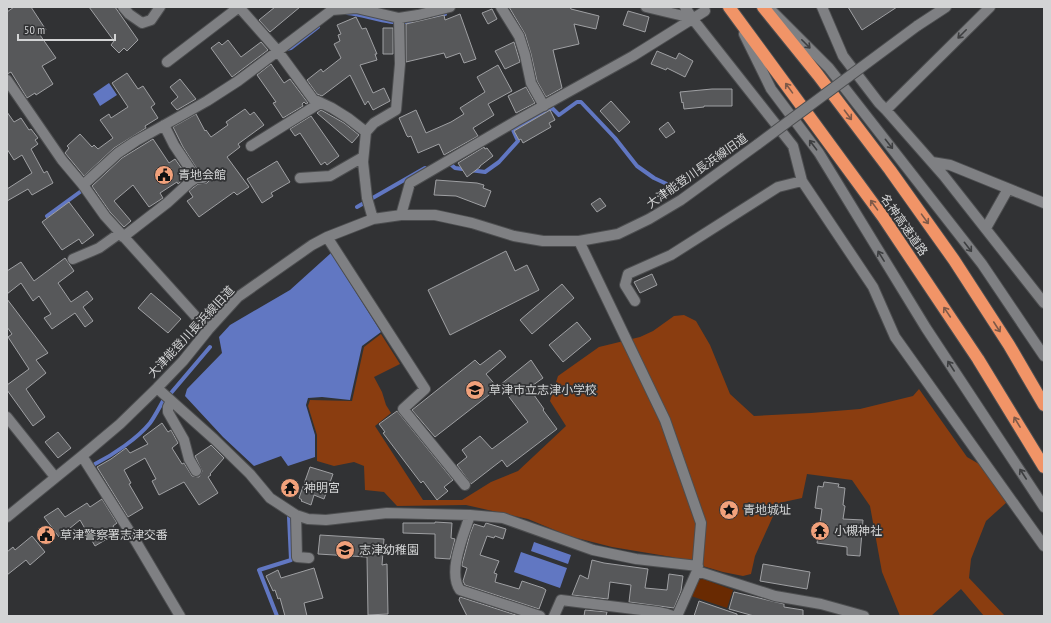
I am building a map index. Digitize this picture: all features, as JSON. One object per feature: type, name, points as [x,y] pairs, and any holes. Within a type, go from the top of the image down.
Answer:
[{"type":"highway","name":"名神高速道路","points":[[728,7],[883,217],[978,359],[1044,467]]},
{"type":"highway","name":"名神高速道路","points":[[763,7],[818,75],[880,157],[954,260],[1009,345],[1044,405]]},
{"type":"street","points":[[123,7],[129,14],[142,22],[151,20],[160,7]]},
{"type":"street","points":[[167,62],[239,7],[277,50],[313,99],[332,108],[366,132]]},
{"type":"street","points":[[82,185],[118,153],[225,89],[332,10],[356,8],[377,10],[399,18],[450,7]]},
{"type":"street","points":[[501,7],[519,36],[531,83],[544,106]]},
{"type":"street","points":[[646,7],[692,18]]},
{"type":"street","points":[[685,7],[792,146],[802,181],[873,287],[896,337],[1044,546]]},
{"type":"street","points":[[768,7],[829,68],[982,264],[1044,356]]},
{"type":"street","points":[[822,7],[843,56],[878,103],[932,162],[986,228],[1044,303]]},
{"type":"street","name":"大津能登川長浜線旧道","points":[[7,517],[120,424],[183,361],[208,330],[238,297],[327,236],[373,219],[401,215],[436,215],[472,223],[514,236],[543,241],[579,241],[618,234],[649,220],[681,200],[917,26],[946,7]]},
{"type":"street","points":[[886,110],[990,7]]},
{"type":"street","points":[[401,215],[410,183],[633,56],[705,11]]},
{"type":"street","points":[[736,17],[771,88],[819,153],[926,328],[1044,507]]},
{"type":"street","points":[[373,219],[367,198],[363,157],[366,132],[374,123],[396,110],[400,64],[399,18]]},
{"type":"street","points":[[7,80],[62,160],[105,216],[208,330]]},
{"type":"street","points":[[251,146],[320,103]]},
{"type":"street","points":[[74,259],[99,248],[122,235],[199,178],[174,145],[164,125]]},
{"type":"street","points":[[300,178],[330,176],[363,157]]},
{"type":"street","points":[[932,162],[950,165],[1044,203]]},
{"type":"street","points":[[635,301],[625,285],[628,274],[671,255],[778,187],[802,181]]},
{"type":"street","points":[[986,228],[1008,189]]},
{"type":"street","points":[[327,236],[425,389],[403,409],[465,485]]},
{"type":"street","points":[[579,241],[665,420],[701,523],[698,569],[677,616]]},
{"type":"street","points":[[157,388],[214,438],[250,474],[270,498],[296,515],[308,519],[326,520],[387,513],[470,515],[503,518],[593,550],[698,569],[775,596],[821,604],[864,616]]},
{"type":"street","points":[[171,401],[168,407],[168,412],[184,440],[190,459],[196,471]]},
{"type":"street","points":[[7,417],[55,477]]},
{"type":"street","points":[[82,456],[135,540],[180,616]]},
{"type":"street","points":[[296,515],[297,557],[309,558]]},
{"type":"street","points":[[470,515],[456,556],[456,584],[460,590],[540,616]]},
{"type":"street","points":[[554,616],[561,600],[658,612],[673,616]]},
{"type":"shaded area","points":[[684,315],[696,321],[710,345],[730,394],[754,416],[860,409],[913,396],[919,389],[967,457],[979,464],[1007,502],[986,521],[971,559],[969,578],[1005,616],[984,616],[961,589],[931,616],[900,616],[882,572],[870,506],[852,480],[807,474],[802,498],[779,503],[755,556],[751,574],[743,576],[723,572],[672,557],[612,547],[569,536],[528,519],[466,505],[397,506],[384,492],[365,490],[364,466],[354,462],[334,466],[317,461],[317,435],[308,406],[310,400],[352,401],[364,347],[381,334],[400,364],[374,377],[391,413],[375,426],[423,500],[462,500],[491,482],[518,471],[566,426],[550,401],[558,376],[599,347],[640,337],[653,331],[674,316]]},
{"type":"shaded area","points":[[703,579],[733,590],[727,608],[691,596],[698,580]]},
{"type":"water","points":[[109,83],[117,95],[100,106],[93,94]]},
{"type":"water","points":[[331,253],[381,332],[362,346],[350,400],[322,397],[308,398],[306,405],[315,435],[315,457],[288,466],[281,456],[254,466],[223,437],[185,396],[187,389],[222,353],[219,337],[230,325],[290,290]]},
{"type":"water","points":[[534,542],[571,555],[568,564],[531,551]]},
{"type":"water","points":[[521,552],[567,568],[560,588],[514,572]]},
{"type":"building","points":[[14,7],[31,7],[46,30],[40,35],[56,58],[42,66],[53,84],[36,95],[35,93],[27,98],[11,72],[7,74],[7,12]]},
{"type":"building","points":[[89,7],[115,7],[138,40],[127,51],[124,48],[119,53],[111,45],[114,41]]},
{"type":"building","points":[[275,7],[300,7],[270,32],[259,20]]},
{"type":"building","points":[[509,7],[570,7],[571,9],[599,16],[596,29],[574,24],[579,44],[553,50],[562,88],[546,97],[537,81],[525,34]]},
{"type":"building","points":[[848,7],[897,7],[862,30]]},
{"type":"building","points":[[492,9],[497,19],[488,24],[482,13]]},
{"type":"building","points":[[628,11],[649,17],[645,32],[623,25]]},
{"type":"building","points":[[460,14],[476,59],[464,63],[460,53],[446,58],[444,53],[406,62],[406,24],[444,15],[445,20]]},
{"type":"building","points":[[356,17],[362,29],[366,28],[377,54],[375,54],[377,60],[360,65],[373,93],[384,88],[390,101],[373,110],[368,101],[365,105],[350,75],[322,96],[317,94],[307,80],[321,69],[323,72],[341,58],[334,44],[340,41],[338,35],[341,34],[337,25]]},
{"type":"building","points":[[383,28],[393,28],[393,54],[383,54]]},
{"type":"building","points":[[228,40],[241,57],[261,42],[268,50],[232,77],[211,48],[219,42],[222,45]]},
{"type":"building","points":[[514,42],[520,62],[505,69],[495,51]]},
{"type":"building","points":[[657,51],[676,59],[679,53],[693,61],[685,77],[667,68],[666,70],[651,64]]},
{"type":"building","points":[[271,64],[284,83],[290,79],[308,103],[306,104],[304,102],[302,104],[303,106],[283,118],[273,103],[276,102],[257,75]]},
{"type":"building","points":[[498,65],[512,91],[488,104],[494,115],[473,128],[478,136],[444,155],[439,144],[418,153],[411,136],[407,136],[399,118],[416,110],[426,133],[451,122],[464,114],[460,108],[485,92],[477,77]]},
{"type":"building","points":[[127,73],[138,89],[143,86],[155,104],[151,107],[158,118],[145,126],[146,128],[114,148],[84,176],[65,153],[69,148],[67,146],[80,134],[92,147],[94,145],[98,149],[113,138],[100,120],[109,114],[111,118],[128,107],[112,83]]},
{"type":"building","points":[[180,79],[196,99],[177,110],[171,103],[178,97],[170,87]]},
{"type":"building","points":[[526,87],[535,103],[516,113],[508,96]]},
{"type":"building","points":[[732,89],[732,106],[704,106],[684,109],[680,92]]},
{"type":"building","points":[[611,101],[630,122],[619,132],[600,111]]},
{"type":"building","points":[[245,109],[250,115],[254,112],[264,125],[238,144],[240,147],[227,157],[249,187],[237,195],[234,192],[199,217],[187,201],[193,197],[189,191],[198,184],[207,183],[209,181],[209,175],[206,172],[199,172],[183,147],[173,127],[196,114],[205,131],[206,130],[211,137],[228,125],[226,122]]},
{"type":"building","points":[[321,110],[344,123],[359,135],[352,143],[317,113]]},
{"type":"building","points":[[550,110],[555,120],[549,123],[551,127],[523,143],[521,139],[519,140],[514,131]]},
{"type":"building","points":[[7,112],[14,122],[21,118],[29,130],[31,129],[38,138],[35,140],[38,144],[31,149],[44,173],[47,171],[53,183],[32,195],[28,189],[7,201],[7,189],[32,173],[22,155],[14,160],[7,149]]},
{"type":"building","points":[[311,116],[339,156],[327,165],[325,162],[321,165],[300,133],[295,136],[290,129]]},
{"type":"building","points":[[668,122],[675,132],[666,138],[659,129]]},
{"type":"building","points":[[153,139],[169,163],[175,159],[187,176],[178,184],[177,182],[160,193],[163,198],[149,207],[133,185],[114,201],[131,221],[124,227],[110,212],[92,186],[122,158]]},
{"type":"building","points":[[484,147],[485,149],[487,148],[493,156],[467,177],[458,163]]},
{"type":"building","points":[[277,161],[290,182],[271,193],[273,196],[262,203],[247,179]]},
{"type":"building","points":[[436,180],[477,183],[484,185],[483,188],[491,191],[485,207],[456,196],[434,195]]},
{"type":"building","points":[[600,198],[606,206],[597,212],[591,204]]},
{"type":"building","points":[[69,202],[94,235],[82,244],[79,239],[62,250],[42,222]]},
{"type":"building","points":[[506,251],[515,271],[527,265],[539,290],[450,335],[428,290]]},
{"type":"building","points":[[65,258],[74,271],[58,283],[71,302],[87,291],[93,299],[83,307],[93,321],[85,327],[75,313],[52,329],[44,318],[51,314],[39,296],[33,301],[21,283],[7,294],[7,271],[21,262],[34,281]]},
{"type":"building","points":[[652,274],[657,285],[640,293],[634,282]]},
{"type":"building","points":[[562,284],[574,298],[532,334],[520,320]]},
{"type":"building","points":[[151,293],[181,319],[168,333],[138,308]]},
{"type":"building","points":[[7,299],[48,353],[36,360],[46,373],[26,389],[45,417],[33,426],[7,390],[7,385],[29,369],[8,337],[12,334],[7,327]]},
{"type":"building","points":[[577,322],[591,339],[563,362],[549,345]]},
{"type":"building","points":[[500,350],[506,357],[486,374],[498,388],[435,437],[412,410],[475,360],[480,365]]},
{"type":"building","points":[[531,360],[543,378],[529,388],[557,429],[507,467],[502,460],[471,484],[457,465],[467,457],[462,450],[480,436],[492,449],[528,422],[500,385]]},
{"type":"building","points":[[397,411],[453,480],[444,487],[448,491],[437,500],[423,481],[421,483],[383,433],[385,432],[379,424]]},
{"type":"building","points":[[162,423],[168,432],[171,430],[178,443],[172,448],[192,476],[199,477],[202,471],[195,456],[211,445],[224,458],[208,477],[218,493],[199,505],[184,482],[159,495],[152,481],[156,479],[145,458],[124,470],[131,483],[129,484],[143,508],[128,517],[97,467],[126,448],[130,453],[148,444],[143,437]]},
{"type":"building","points":[[58,432],[71,448],[58,458],[45,442]]},
{"type":"building","points":[[310,467],[333,474],[324,499],[314,495],[311,505],[301,501],[302,500],[299,498]]},
{"type":"building","points":[[824,482],[839,484],[838,487],[845,488],[843,519],[863,520],[860,556],[847,555],[847,547],[817,543],[822,509],[815,508],[818,486],[823,487]]},
{"type":"building","points":[[102,499],[117,523],[113,526],[117,533],[95,546],[80,520],[59,537],[44,517],[58,508],[65,517],[87,503],[90,507]]},
{"type":"building","points":[[403,523],[452,523],[451,538],[455,539],[450,559],[435,558],[435,534],[403,533]]},
{"type":"building","points":[[486,523],[506,529],[503,539],[495,536],[494,538],[487,536],[480,555],[499,561],[494,573],[497,574],[495,582],[519,589],[522,581],[543,588],[546,590],[539,609],[465,585],[463,581],[467,568],[462,566],[462,564],[470,534],[474,524],[484,527]]},
{"type":"building","points":[[320,535],[384,539],[382,565],[387,564],[388,614],[368,615],[367,557],[318,554]]},
{"type":"building","points":[[32,536],[45,552],[30,565],[26,560],[7,575],[7,552],[13,547],[15,550]]},
{"type":"building","points":[[592,560],[648,569],[645,588],[667,590],[669,574],[683,576],[681,591],[674,608],[629,602],[631,585],[610,582],[608,599],[572,595],[580,575],[588,579]]},
{"type":"building","points":[[763,564],[810,572],[807,589],[760,581]]},
{"type":"building","points":[[314,568],[323,598],[304,603],[307,616],[285,616],[280,598],[278,599],[275,590],[273,591],[266,576],[278,570],[281,578]]},
{"type":"building","points":[[734,592],[784,604],[784,607],[803,610],[803,616],[754,616],[729,609]]},
{"type":"building","points":[[460,597],[519,616],[467,616],[459,600]]},
{"type":"building","points":[[699,601],[737,614],[737,616],[694,616]]},
{"type":"building","points":[[585,610],[607,612],[606,616],[584,616]]},
{"type":"waterway","points":[[347,13],[387,21],[411,21]]},
{"type":"waterway","points":[[434,16],[445,14]]},
{"type":"waterway","points":[[286,49],[291,48],[318,27]]},
{"type":"waterway","points":[[448,162],[455,168],[485,172],[499,162],[518,141],[513,130],[552,108],[559,115],[577,102],[581,102],[615,138],[637,166],[654,178],[669,185]]},
{"type":"waterway","points":[[357,207],[425,168]]},
{"type":"waterway","points":[[47,216],[84,189]]},
{"type":"waterway","points":[[171,393],[210,347]]},
{"type":"waterway","points":[[95,464],[110,456],[145,429],[163,401]]},
{"type":"waterway","points":[[277,616],[259,570],[291,560],[289,517]]},
{"type":"place","name":"青地会館","points":[[164,175]]},
{"type":"place","name":"草津市立志津小学校","points":[[475,390]]},
{"type":"place","name":"神明宮","points":[[290,488]]},
{"type":"place","name":"青地城址","points":[[729,510]]},
{"type":"place","name":"小槻神社","points":[[820,531]]},
{"type":"place","name":"草津警察署志津交番","points":[[46,535]]},
{"type":"place","name":"志津幼稚園","points":[[345,550]]}]
